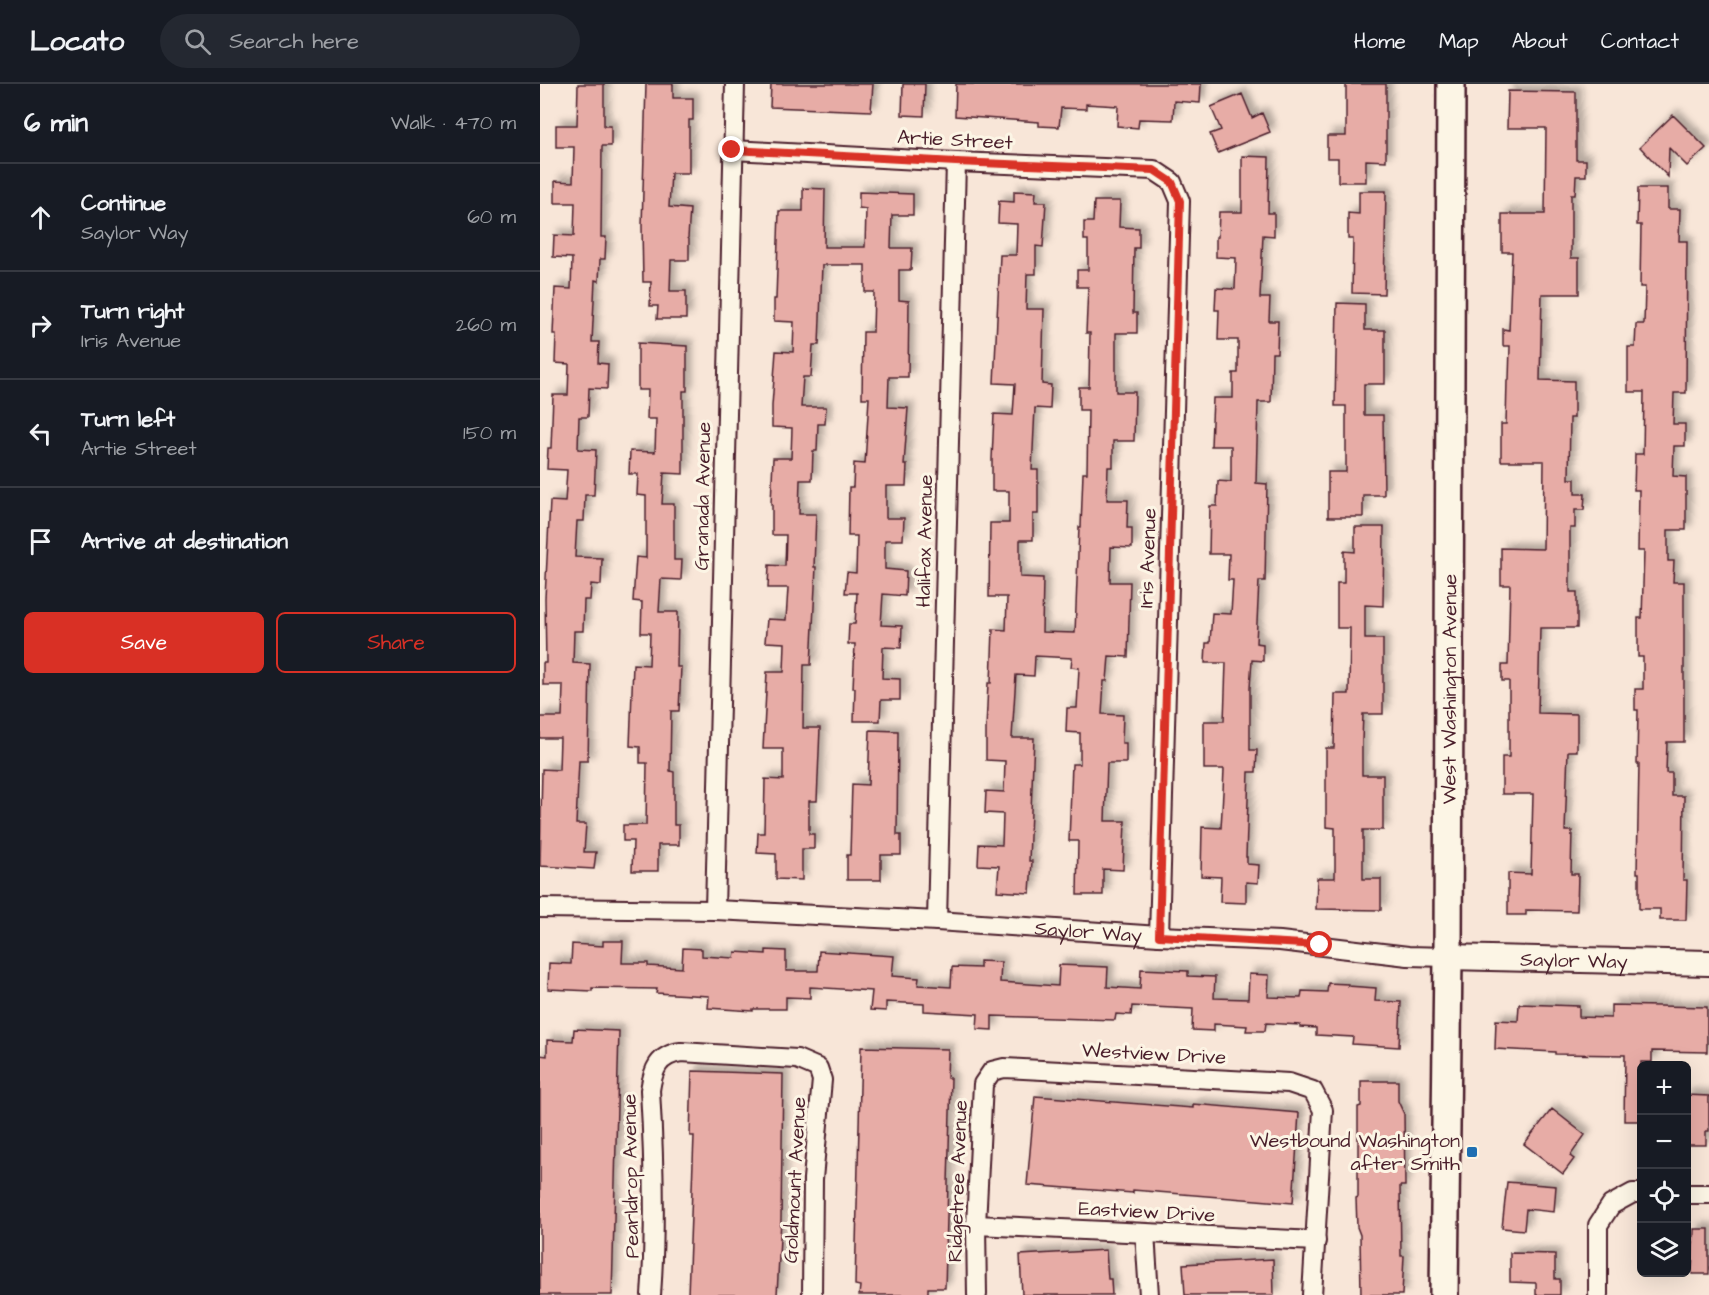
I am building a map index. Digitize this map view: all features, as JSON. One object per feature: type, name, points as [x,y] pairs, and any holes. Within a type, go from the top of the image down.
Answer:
[{"type":"main road","name":"West Washington Avenue","points":[[1444,1295],[1448,957],[1451,84]]},
{"type":"street","name":"Granada Avenue","points":[[716,910],[735,84]]},
{"type":"street","name":"Artie Street","points":[[732,150],[1154,170],[1172,182]]},
{"type":"street","name":"Halifax Avenue","points":[[937,921],[956,162]]},
{"type":"street","name":"Iris Avenue","points":[[1159,936],[1180,201],[1172,182]]},
{"type":"street","name":"Saylor Way","points":[[540,909],[716,910],[1280,942],[1408,956],[1709,963]]},
{"type":"street","name":"Pearldrop Avenue","points":[[651,1295],[654,1262],[654,1197],[650,1090],[653,1074],[662,1059],[670,1053],[681,1052],[797,1059],[818,1068]]},
{"type":"street","name":"Goldmount Avenue","points":[[812,1295],[813,1179],[822,1080],[818,1068]]},
{"type":"street","name":"Westview Drive","points":[[992,1071],[1005,1068],[1289,1083],[1313,1091],[1323,1110],[1316,1241]]},
{"type":"street","name":"Ridgetree Avenue","points":[[977,1295],[976,1225],[983,1084],[992,1071]]},
{"type":"street","points":[[1598,1295],[1598,1225],[1611,1205],[1637,1193]]},
{"type":"street","points":[[1691,1194],[1709,1194]]},
{"type":"street","name":"Eastview Drive","points":[[976,1225],[1316,1241]]},
{"type":"street","points":[[1146,1233],[1149,1295]]},
{"type":"street","points":[[1312,1295],[1316,1241]]},
{"type":"building","points":[[578,84],[604,84],[604,126],[611,126],[611,146],[602,146],[601,237],[606,237],[605,259],[600,259],[599,281],[595,280],[592,342],[599,342],[598,363],[608,364],[607,389],[589,388],[588,417],[579,417],[578,449],[596,450],[594,495],[585,495],[584,521],[577,521],[575,557],[602,558],[601,585],[591,584],[590,600],[584,600],[583,631],[574,631],[573,663],[590,664],[588,761],[579,761],[576,824],[586,824],[584,852],[596,852],[594,869],[540,866],[542,769],[559,770],[560,738],[540,738],[540,717],[562,717],[563,685],[543,685],[543,663],[546,663],[545,598],[550,501],[565,502],[567,470],[547,469],[548,448],[551,448],[553,395],[568,395],[569,364],[555,363],[556,334],[553,334],[555,288],[571,289],[572,258],[553,257],[554,235],[574,236],[575,203],[555,203],[555,181],[573,182],[574,147],[556,147],[556,125],[577,125]]},
{"type":"building","points":[[646,84],[673,84],[673,98],[693,98],[693,120],[689,120],[689,173],[671,173],[669,207],[690,209],[689,260],[671,260],[670,291],[686,291],[686,319],[657,319],[658,306],[650,306],[651,282],[643,282],[642,226]]},
{"type":"building","points":[[771,84],[873,84],[871,111],[770,107]]},
{"type":"building","points":[[903,84],[925,84],[924,116],[902,115]]},
{"type":"building","points":[[956,84],[1201,84],[1200,103],[1174,101],[1173,120],[1139,119],[1138,128],[1117,126],[1118,106],[1086,104],[1086,109],[1061,108],[1059,127],[1039,126],[1039,122],[955,116]]},
{"type":"building","points":[[1346,84],[1386,84],[1386,161],[1366,160],[1366,182],[1338,182],[1338,158],[1327,158],[1327,136],[1346,136]]},
{"type":"building","points":[[1508,91],[1576,92],[1576,160],[1586,160],[1586,176],[1576,176],[1575,195],[1571,195],[1571,258],[1579,258],[1579,294],[1542,294],[1540,380],[1574,381],[1574,418],[1570,418],[1569,479],[1575,479],[1575,494],[1585,494],[1584,510],[1575,510],[1575,528],[1570,528],[1570,592],[1577,592],[1577,628],[1540,628],[1538,713],[1577,714],[1577,751],[1568,751],[1565,831],[1572,831],[1571,874],[1578,874],[1577,911],[1526,910],[1526,915],[1508,915],[1508,873],[1531,874],[1533,794],[1502,794],[1502,757],[1509,757],[1509,681],[1502,681],[1502,665],[1508,665],[1510,585],[1501,585],[1501,548],[1543,549],[1544,461],[1501,461],[1501,424],[1506,424],[1510,346],[1503,346],[1503,329],[1509,330],[1512,252],[1502,252],[1502,214],[1545,214],[1546,128],[1507,128]]},
{"type":"building","points":[[1242,94],[1252,118],[1262,113],[1270,132],[1218,153],[1210,134],[1221,130],[1211,107]]},
{"type":"building","points":[[1673,115],[1706,148],[1687,166],[1669,148],[1668,177],[1640,147]]},
{"type":"building","points":[[1242,156],[1269,157],[1268,213],[1274,213],[1274,236],[1263,235],[1260,298],[1270,298],[1269,321],[1278,321],[1277,353],[1272,353],[1271,402],[1258,402],[1256,483],[1267,484],[1265,581],[1259,581],[1256,643],[1263,644],[1263,661],[1252,660],[1250,750],[1257,750],[1256,772],[1249,772],[1246,857],[1247,864],[1259,865],[1258,883],[1246,882],[1246,903],[1220,902],[1221,877],[1201,876],[1202,827],[1221,828],[1224,769],[1204,769],[1204,721],[1224,721],[1226,663],[1205,663],[1206,643],[1210,643],[1212,613],[1231,614],[1233,580],[1228,580],[1229,554],[1209,554],[1210,506],[1217,506],[1218,481],[1231,482],[1231,446],[1211,446],[1213,398],[1233,398],[1233,373],[1238,373],[1238,340],[1218,340],[1219,310],[1215,310],[1216,288],[1235,289],[1236,258],[1216,257],[1216,237],[1218,237],[1219,212],[1242,212]]},
{"type":"building","points":[[803,188],[825,189],[824,247],[865,247],[866,209],[859,208],[859,192],[913,194],[913,215],[892,215],[891,248],[912,248],[911,270],[899,270],[899,300],[909,301],[908,377],[889,377],[888,407],[908,408],[904,465],[907,465],[906,486],[886,486],[886,518],[904,518],[903,540],[885,540],[885,569],[906,571],[905,596],[883,594],[881,625],[902,626],[901,648],[883,647],[882,678],[900,679],[900,700],[881,700],[880,721],[854,721],[855,644],[848,644],[849,624],[855,624],[857,593],[845,593],[847,572],[856,573],[857,536],[848,536],[849,487],[853,487],[854,463],[865,464],[869,398],[862,398],[863,332],[873,332],[874,292],[865,292],[865,265],[822,265],[819,345],[813,345],[811,377],[803,377],[801,407],[826,407],[825,424],[818,424],[817,451],[813,451],[812,480],[800,480],[799,514],[816,514],[811,665],[804,665],[803,728],[820,728],[817,801],[809,801],[809,834],[814,834],[814,849],[802,849],[802,880],[776,879],[776,854],[757,853],[758,833],[764,833],[765,779],[783,780],[783,749],[763,749],[767,672],[784,672],[785,643],[765,642],[767,619],[786,620],[788,588],[768,588],[769,565],[785,566],[786,535],[772,535],[773,458],[791,458],[792,428],[772,427],[776,351],[793,352],[794,322],[774,321],[779,211],[803,211]]},
{"type":"building","points":[[1638,188],[1668,188],[1668,209],[1680,209],[1679,241],[1687,241],[1686,393],[1674,393],[1673,424],[1685,424],[1685,446],[1674,446],[1673,476],[1686,477],[1686,530],[1668,530],[1668,561],[1674,561],[1673,582],[1684,582],[1684,742],[1667,742],[1666,773],[1672,773],[1672,796],[1684,796],[1683,880],[1687,880],[1686,920],[1660,920],[1660,909],[1639,909],[1639,873],[1637,873],[1639,764],[1637,764],[1638,710],[1635,710],[1635,689],[1643,689],[1643,657],[1638,657],[1638,618],[1642,618],[1644,551],[1638,551],[1639,490],[1634,490],[1635,454],[1643,454],[1644,392],[1628,392],[1628,347],[1635,347],[1636,324],[1644,324],[1645,287],[1640,287],[1641,225],[1637,225]]},
{"type":"building","points":[[1014,191],[1036,192],[1035,202],[1046,202],[1043,247],[1036,246],[1036,274],[1027,274],[1026,309],[1044,309],[1042,384],[1051,385],[1050,409],[1035,408],[1032,470],[1038,470],[1038,514],[1033,514],[1033,540],[1020,540],[1020,577],[1043,578],[1042,632],[1075,633],[1083,473],[1087,473],[1088,410],[1079,410],[1079,387],[1089,387],[1090,333],[1086,333],[1088,287],[1077,287],[1077,270],[1088,270],[1088,240],[1084,240],[1084,222],[1093,222],[1094,201],[1120,201],[1119,227],[1139,228],[1139,248],[1134,248],[1133,313],[1137,313],[1137,333],[1116,333],[1116,392],[1135,392],[1134,441],[1113,441],[1113,467],[1108,467],[1107,500],[1128,500],[1127,528],[1132,528],[1132,548],[1111,547],[1110,582],[1130,582],[1128,657],[1109,656],[1107,681],[1104,681],[1102,714],[1123,715],[1122,743],[1126,743],[1126,763],[1107,763],[1105,821],[1125,821],[1123,870],[1103,869],[1103,895],[1077,895],[1078,841],[1069,841],[1072,764],[1080,764],[1080,733],[1066,732],[1067,708],[1077,708],[1079,668],[1071,667],[1072,658],[1035,656],[1034,676],[1016,675],[1012,738],[1034,738],[1029,861],[1032,861],[1030,893],[997,891],[999,866],[978,865],[979,844],[1002,845],[1003,814],[985,813],[986,791],[1004,792],[1005,761],[986,760],[986,729],[993,629],[1006,630],[1007,597],[989,597],[990,523],[1009,523],[1009,491],[992,491],[992,459],[994,414],[1013,415],[1015,384],[994,383],[1000,255],[1016,255],[1017,224],[998,223],[999,201],[1014,202]]},
{"type":"building","points":[[1359,191],[1386,191],[1384,294],[1352,293],[1353,239],[1348,239],[1348,213],[1359,214]]},
{"type":"building","points":[[1337,303],[1365,304],[1365,330],[1385,330],[1385,384],[1364,384],[1364,415],[1383,415],[1384,495],[1363,495],[1363,517],[1328,517],[1328,472],[1346,472],[1346,406],[1335,406]]},
{"type":"building","points":[[638,343],[687,346],[687,391],[683,391],[683,474],[664,473],[662,504],[674,504],[674,560],[682,560],[681,580],[661,579],[659,612],[678,612],[677,667],[681,667],[679,711],[671,711],[670,771],[674,772],[674,825],[679,825],[679,845],[658,845],[658,871],[632,871],[633,841],[623,841],[623,825],[646,825],[647,763],[640,763],[640,747],[630,746],[633,664],[649,665],[650,633],[641,633],[642,602],[633,601],[636,557],[646,558],[646,496],[637,495],[638,474],[629,474],[630,451],[655,452],[656,419],[647,419],[648,390],[638,390]]},
{"type":"building","points":[[1355,527],[1384,527],[1383,606],[1365,605],[1365,639],[1383,639],[1383,714],[1363,714],[1362,741],[1362,775],[1383,775],[1383,830],[1363,830],[1363,879],[1381,879],[1381,910],[1316,909],[1317,878],[1335,878],[1335,828],[1326,827],[1326,748],[1334,748],[1335,694],[1349,694],[1350,628],[1337,628],[1337,583],[1344,583],[1344,551],[1355,552]]},
{"type":"building","points":[[870,730],[898,731],[897,835],[901,835],[901,855],[881,855],[881,880],[847,880],[852,784],[868,785]]},
{"type":"building","points":[[603,941],[623,941],[622,963],[648,963],[648,966],[682,968],[683,948],[702,949],[702,956],[734,958],[735,952],[766,954],[766,950],[786,951],[786,971],[818,971],[819,951],[894,956],[892,976],[919,978],[918,985],[951,987],[952,967],[980,968],[980,961],[1001,962],[1000,982],[1058,986],[1059,965],[1108,967],[1107,987],[1140,989],[1141,969],[1188,971],[1188,976],[1215,977],[1214,998],[1248,999],[1249,974],[1269,975],[1268,997],[1301,998],[1302,991],[1327,992],[1328,983],[1348,984],[1348,986],[1376,988],[1375,1001],[1401,1002],[1399,1047],[1352,1044],[1353,1037],[1316,1035],[1316,1028],[1300,1027],[1300,1025],[1266,1023],[1265,1031],[1246,1031],[1247,1026],[1214,1024],[1214,1031],[1192,1030],[1193,1009],[1132,1006],[1131,1015],[1116,1014],[1115,1020],[992,1016],[992,1030],[977,1029],[978,1014],[924,1011],[924,1004],[886,1002],[886,1011],[870,1010],[872,991],[810,987],[810,998],[786,997],[786,1009],[753,1009],[753,1011],[708,1008],[709,996],[656,993],[657,989],[592,988],[592,991],[548,989],[549,963],[571,964],[572,944],[603,946]]},
{"type":"building","points":[[1519,1004],[1579,1006],[1579,1017],[1611,1018],[1611,1005],[1707,1007],[1707,1052],[1652,1051],[1652,1061],[1637,1061],[1637,1121],[1624,1121],[1625,1055],[1555,1054],[1555,1052],[1495,1049],[1496,1020],[1518,1021]]},
{"type":"building","points":[[574,1029],[619,1031],[612,1295],[540,1295],[540,1055],[547,1056],[547,1040],[573,1041]]},
{"type":"building","points":[[861,1047],[948,1049],[947,1078],[951,1078],[945,1288],[928,1288],[928,1295],[859,1295],[860,1286],[855,1285]]},
{"type":"building","points":[[692,1071],[783,1074],[781,1219],[777,1295],[688,1295],[694,1136],[690,1136]]},
{"type":"building","points":[[1361,1081],[1398,1081],[1398,1101],[1404,1114],[1405,1186],[1400,1186],[1401,1256],[1404,1256],[1402,1295],[1361,1295],[1360,1235],[1357,1227],[1356,1198],[1358,1197],[1358,1107],[1361,1106]]},
{"type":"building","points":[[1691,1095],[1709,1096],[1709,1131],[1706,1131],[1706,1145],[1691,1145]]},
{"type":"building","points":[[1035,1096],[1193,1108],[1193,1104],[1299,1113],[1293,1203],[1133,1190],[1133,1193],[1027,1185]]},
{"type":"building","points":[[1552,1109],[1585,1135],[1570,1156],[1574,1159],[1563,1174],[1524,1144]]},
{"type":"building","points":[[1507,1182],[1556,1186],[1554,1212],[1526,1209],[1524,1230],[1502,1228]]},
{"type":"building","points":[[1694,1229],[1709,1229],[1709,1274],[1692,1274]]},
{"type":"building","points":[[1106,1250],[1108,1279],[1111,1279],[1112,1295],[1022,1295],[1020,1255]]},
{"type":"building","points":[[1510,1253],[1555,1254],[1555,1279],[1560,1279],[1560,1295],[1536,1295],[1536,1283],[1510,1282]]},
{"type":"building","points":[[1273,1259],[1274,1295],[1185,1295],[1183,1264]]},
{"type":"place","name":"Westbound Washington after Smith","points":[[1472,1152]]},
{"type":"route","points":[[732,150],[1154,170],[1172,182],[1180,201],[1159,936],[1320,945]]}]
